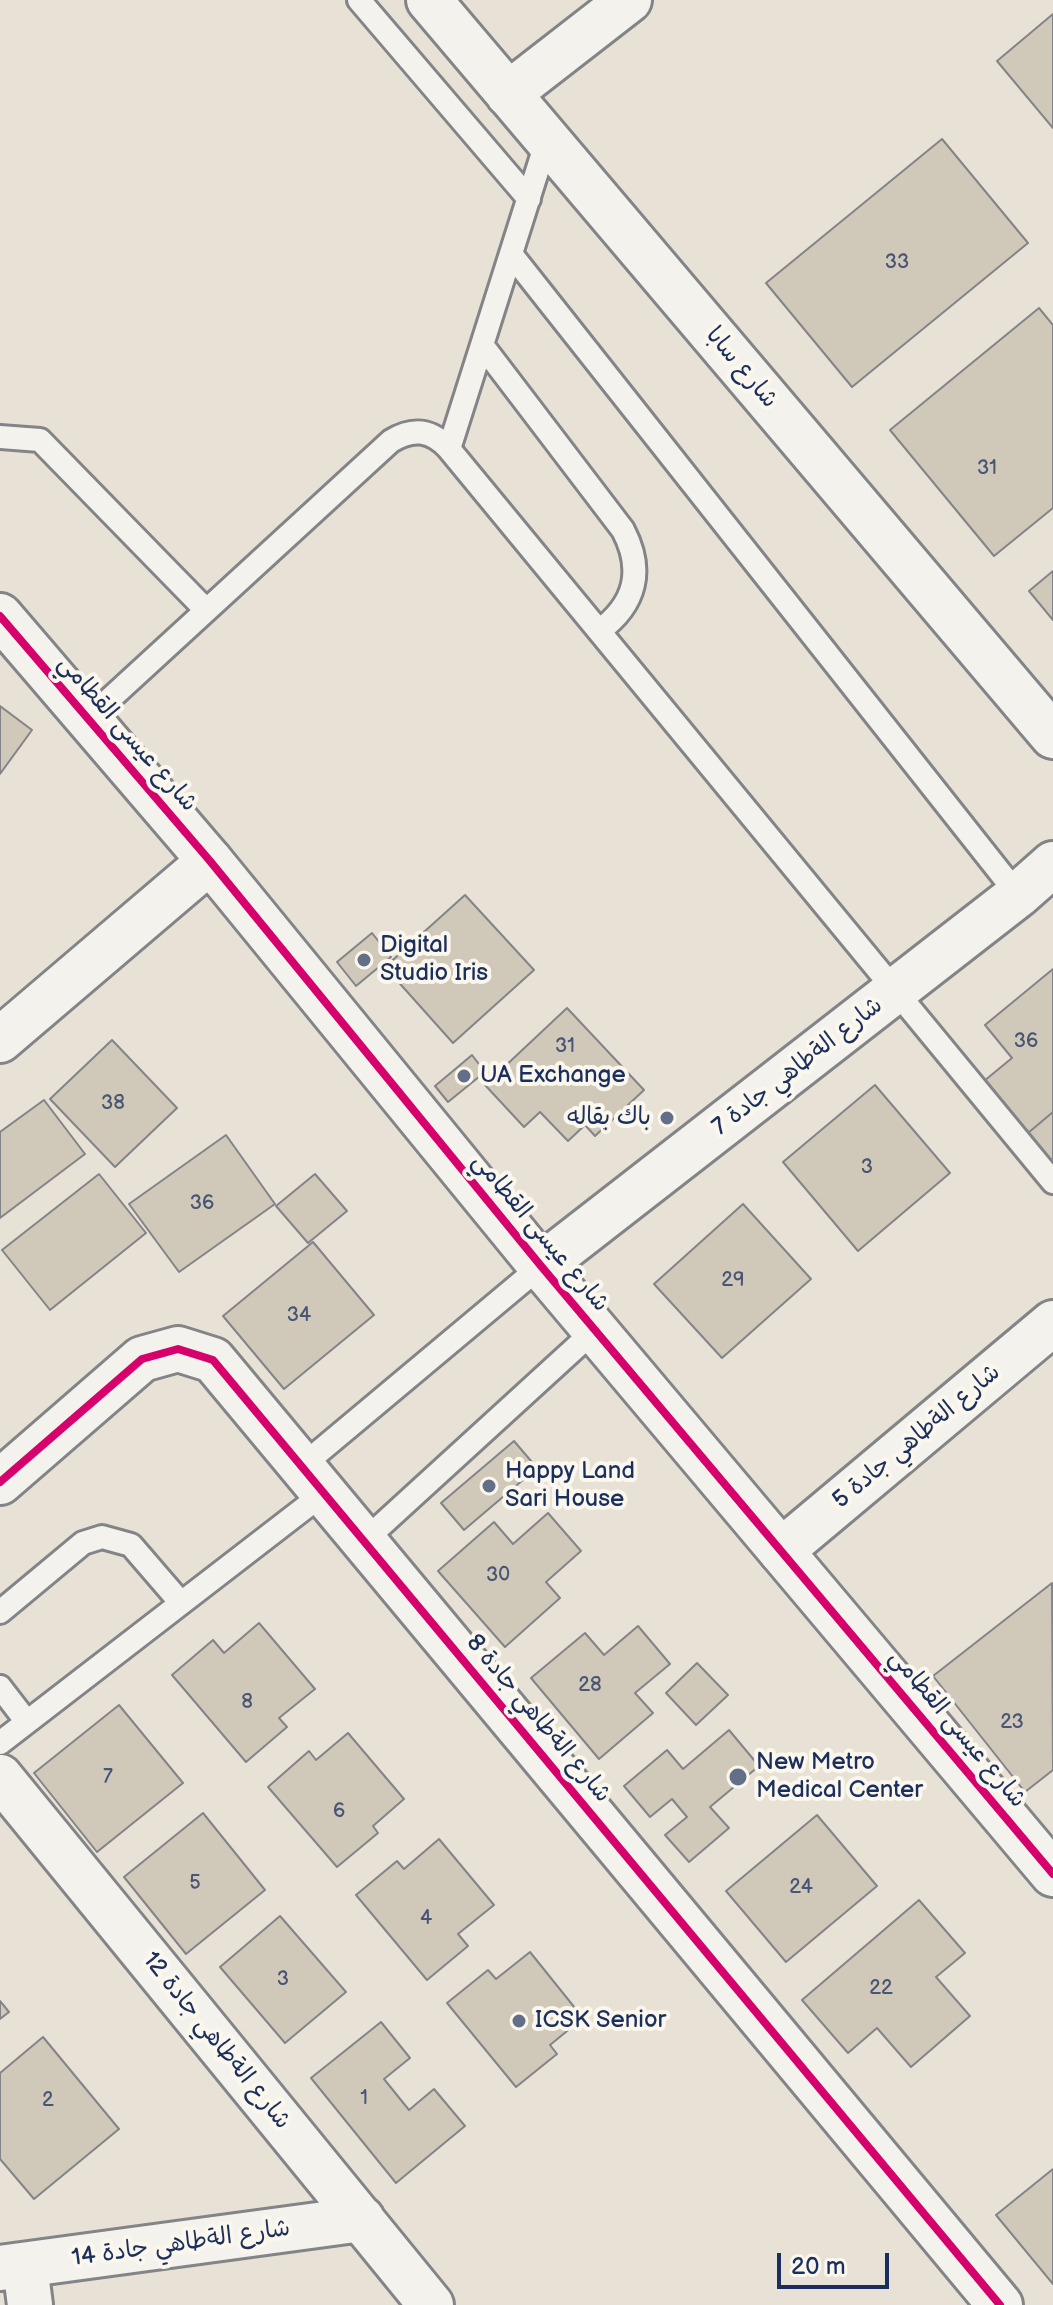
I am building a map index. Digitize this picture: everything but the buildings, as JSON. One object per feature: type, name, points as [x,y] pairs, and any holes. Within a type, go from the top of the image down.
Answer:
[{"type":"street","name":"شارع سابا","points":[[429,0],[1053,736]]},
{"type":"street","points":[[508,94],[629,0]]},
{"type":"street","name":"شارع عيسى القطامي","points":[[0,616],[210,861],[541,1266],[1053,1874]]},
{"type":"street","points":[[0,1040],[210,861]]},
{"type":"street","name":"شارع الةطاهي جادة 7","points":[[541,1266],[896,991],[1053,864]]},
{"type":"street","name":"شارع الةطاهي جادة 5","points":[[781,1551],[1053,1323]]},
{"type":"street","name":"شارع الةطاهي جادة 8","points":[[0,1482],[142,1359],[178,1349],[213,1360],[1000,2305]]},
{"type":"street","name":"شارع الةطاهي جادة 12","points":[[0,1777],[431,2305]]},
{"type":"street","name":"شارع الةطاهي جادة 14","points":[[19,2280],[362,2219]]},
{"type":"lane","points":[[359,0],[529,199]]},
{"type":"lane","points":[[449,449],[547,140]]},
{"type":"lane","points":[[511,254],[1018,895]]},
{"type":"lane","points":[[482,345],[623,530],[632,547],[636,566],[627,604],[599,631]]},
{"type":"lane","points":[[88,719],[391,441],[403,433],[429,433],[449,449],[1053,1182]]},
{"type":"lane","points":[[0,437],[40,440],[206,610]]},
{"type":"lane","points":[[0,1743],[181,1603],[541,1266]]},
{"type":"lane","points":[[364,1541],[595,1330]]},
{"type":"lane","points":[[0,1612],[83,1543],[102,1537],[131,1545],[181,1603]]},
{"type":"lane","points":[[0,1687],[27,1722]]},
{"type":"cycle path","points":[[0,616],[210,861],[541,1266],[1053,1874]]},
{"type":"cycle path","points":[[0,1482],[142,1359],[178,1349],[213,1360],[1000,2305]]},
{"type":"place","name":"Digital Studio Iris","points":[[364,960]]},
{"type":"place","name":"UA Exchange","points":[[464,1076]]},
{"type":"place","name":"باك بقاله","points":[[667,1118]]},
{"type":"place","name":"Happy Land Sari House","points":[[489,1486]]},
{"type":"place","name":"New Metro Medical Center","points":[[738,1777]]},
{"type":"place","name":"ICSK Senior","points":[[519,2021]]}]
